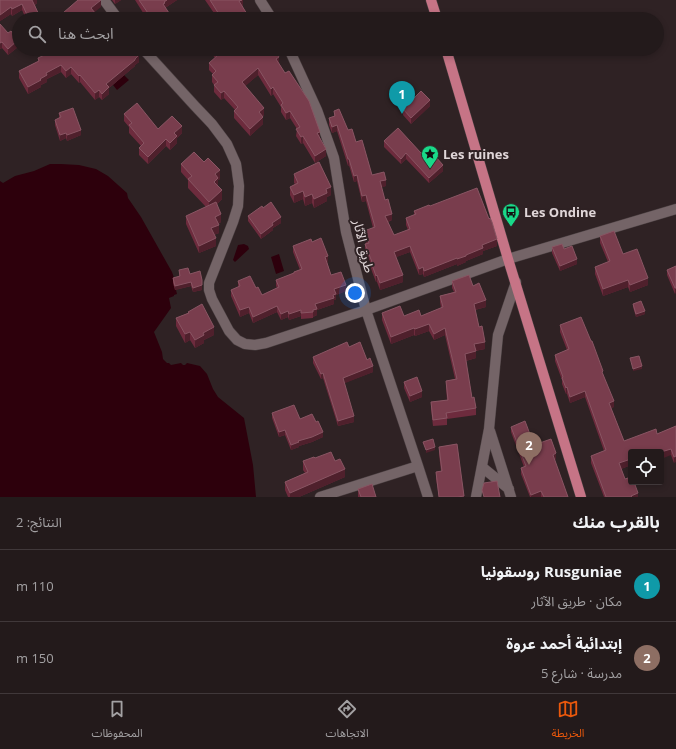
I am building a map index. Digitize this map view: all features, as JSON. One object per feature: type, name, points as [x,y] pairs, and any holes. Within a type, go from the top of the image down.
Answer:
[{"type":"main road","points":[[431,0],[435,12]]},
{"type":"main road","points":[[448,56],[508,259],[581,497]]},
{"type":"street","points":[[104,0],[113,12]]},
{"type":"street","points":[[260,0],[268,12]]},
{"type":"street","points":[[149,56],[212,124],[227,144],[236,164],[239,186],[238,206],[209,283],[209,290],[212,299],[229,331],[237,340],[245,344],[255,345],[266,343],[366,310],[508,259],[676,210]]},
{"type":"street","name":"طريق الآثار","points":[[291,56],[317,110],[334,158],[346,232],[366,310],[428,497]]},
{"type":"street","points":[[476,497],[489,429],[498,335],[516,282]]},
{"type":"street","points":[[489,429],[510,493]]},
{"type":"street","points":[[320,497],[418,466]]},
{"type":"street","points":[[482,467],[510,493]]},
{"type":"shaded area","points":[[124,75],[129,80],[117,90],[113,85]]},
{"type":"shaded area","points":[[50,164],[79,165],[96,169],[108,176],[127,193],[128,198],[141,217],[172,272],[178,289],[176,290],[177,294],[169,298],[171,308],[154,332],[162,352],[163,359],[171,365],[181,363],[185,365],[187,363],[200,366],[207,374],[218,397],[244,418],[253,465],[256,497],[0,497],[0,181],[3,183],[15,176],[34,171]]},
{"type":"shaded area","points":[[244,244],[248,246],[249,249],[235,262],[233,260],[238,245]]},
{"type":"shaded area","points":[[279,254],[284,271],[276,274],[271,257]]},
{"type":"building","points":[[0,0],[32,0],[38,12],[26,12],[22,4],[12,9],[11,7],[0,15]]},
{"type":"building","points":[[78,0],[101,0],[91,8],[94,12],[64,12]]},
{"type":"building","points":[[139,0],[167,0],[163,4],[168,12],[147,12]]},
{"type":"building","points":[[210,0],[242,0],[239,1],[246,12],[218,12]]},
{"type":"building","points":[[0,24],[8,33],[11,31],[12,32],[12,45],[8,49],[2,42],[0,43]]},
{"type":"building","points":[[42,56],[138,56],[106,84],[109,87],[102,94],[99,90],[95,93],[71,67],[66,71],[61,65],[46,73],[47,75],[40,79],[41,80],[28,87],[19,71],[39,61],[38,58]]},
{"type":"building","points":[[217,56],[278,56],[276,59],[285,73],[289,71],[309,101],[320,132],[317,133],[326,149],[315,156],[303,136],[301,137],[296,129],[300,127],[290,111],[286,113],[281,105],[283,103],[273,87],[271,89],[258,68],[242,82],[264,108],[259,112],[263,117],[250,129],[234,111],[238,107],[224,91],[221,93],[214,85],[218,82],[212,75],[216,71],[209,63]]},
{"type":"building","points":[[421,91],[430,100],[411,118],[403,109]]},
{"type":"building","points":[[137,103],[158,129],[172,116],[182,126],[174,133],[177,136],[170,143],[166,139],[148,157],[139,148],[144,143],[129,125],[132,123],[124,114]]},
{"type":"building","points":[[73,108],[81,130],[67,135],[66,133],[60,135],[55,120],[61,117],[59,113]]},
{"type":"building","points":[[339,109],[348,130],[352,129],[356,142],[362,140],[372,175],[384,172],[386,180],[380,181],[385,200],[388,199],[392,214],[385,216],[394,235],[410,229],[406,218],[416,214],[414,211],[477,188],[489,219],[490,218],[492,222],[497,239],[482,245],[483,248],[466,256],[424,271],[423,267],[419,269],[410,246],[394,252],[403,275],[380,283],[377,275],[376,276],[365,244],[369,243],[364,231],[375,227],[366,195],[362,196],[357,175],[354,176],[337,125],[332,127],[329,118],[335,116],[334,111]]},
{"type":"building","points":[[398,128],[421,153],[427,147],[443,165],[429,178],[406,153],[401,159],[384,141]]},
{"type":"building","points":[[194,152],[204,162],[208,158],[220,170],[215,174],[218,178],[214,182],[222,190],[209,202],[188,179],[192,176],[181,164]]},
{"type":"building","points":[[319,162],[331,187],[326,189],[327,193],[314,199],[312,194],[305,197],[303,191],[294,195],[290,187],[298,183],[294,174]]},
{"type":"building","points":[[216,202],[221,214],[215,217],[219,225],[211,228],[216,238],[199,246],[186,216]]},
{"type":"building","points":[[271,202],[281,217],[272,223],[273,225],[261,234],[248,216],[262,206],[263,208]]},
{"type":"building","points":[[614,231],[623,254],[637,249],[648,278],[630,285],[628,280],[603,289],[595,267],[610,261],[600,236]]},
{"type":"building","points":[[321,238],[328,256],[325,257],[331,275],[341,272],[346,285],[334,289],[336,294],[333,295],[334,298],[315,304],[317,309],[313,310],[313,312],[301,313],[301,310],[289,314],[288,311],[281,314],[277,306],[253,317],[249,307],[240,310],[231,290],[240,286],[238,281],[250,276],[256,288],[258,287],[262,295],[279,287],[276,280],[302,269],[293,246],[311,239],[312,242]]},
{"type":"building","points":[[562,244],[564,249],[572,246],[577,259],[560,266],[552,247]]},
{"type":"building","points":[[676,266],[676,288],[675,288],[667,270]]},
{"type":"building","points":[[188,268],[190,274],[200,271],[202,285],[193,288],[191,282],[175,286],[173,278],[180,276],[179,270]]},
{"type":"building","points":[[469,275],[473,286],[479,283],[486,300],[474,304],[479,327],[482,326],[485,342],[474,344],[476,351],[465,354],[472,398],[474,397],[476,408],[446,413],[447,418],[433,420],[431,402],[448,400],[446,381],[457,379],[445,328],[434,334],[429,324],[391,337],[382,313],[400,306],[404,316],[419,310],[421,316],[443,307],[440,296],[456,292],[452,281]]},
{"type":"building","points":[[641,301],[645,311],[636,314],[633,304]]},
{"type":"building","points":[[202,304],[214,327],[203,333],[204,335],[195,340],[190,332],[185,334],[176,318],[189,313],[188,312]]},
{"type":"building","points":[[581,317],[592,341],[603,371],[602,372],[614,401],[609,403],[624,441],[656,429],[657,434],[676,426],[676,456],[674,457],[671,449],[664,451],[664,449],[628,449],[628,460],[619,463],[625,479],[628,478],[628,485],[635,485],[638,493],[631,496],[632,497],[606,497],[591,456],[606,450],[585,391],[570,397],[555,355],[569,349],[560,325]]},
{"type":"building","points":[[347,342],[349,347],[360,342],[367,360],[370,358],[373,366],[343,378],[354,416],[338,421],[323,373],[321,374],[313,357]]},
{"type":"building","points":[[639,356],[642,366],[633,369],[630,358]]},
{"type":"building","points":[[417,377],[422,391],[410,396],[404,382]]},
{"type":"building","points":[[294,405],[300,419],[312,414],[316,422],[318,421],[323,432],[291,445],[285,430],[279,432],[272,413]]},
{"type":"building","points":[[525,421],[534,445],[551,439],[556,453],[553,455],[568,497],[544,497],[541,491],[531,495],[521,468],[526,466],[511,427]]},
{"type":"building","points":[[433,439],[435,447],[426,450],[423,442]]},
{"type":"building","points":[[457,444],[464,496],[439,497],[436,472],[442,471],[439,447]]},
{"type":"building","points":[[331,452],[335,461],[340,459],[345,469],[290,493],[285,482],[308,472],[303,461]]},
{"type":"building","points":[[497,481],[500,497],[484,497],[482,490],[484,483]]},
{"type":"building","points":[[372,484],[376,497],[361,497],[358,489]]},
{"type":"place","name":"Rusguniae روسقونيا","points":[[402,114]]},
{"type":"place","name":"Les ruines","points":[[430,169]]},
{"type":"place","name":"Les Ondine","points":[[511,227]]},
{"type":"place","name":"إبتدائية أحمد عروة","points":[[529,465]]}]
